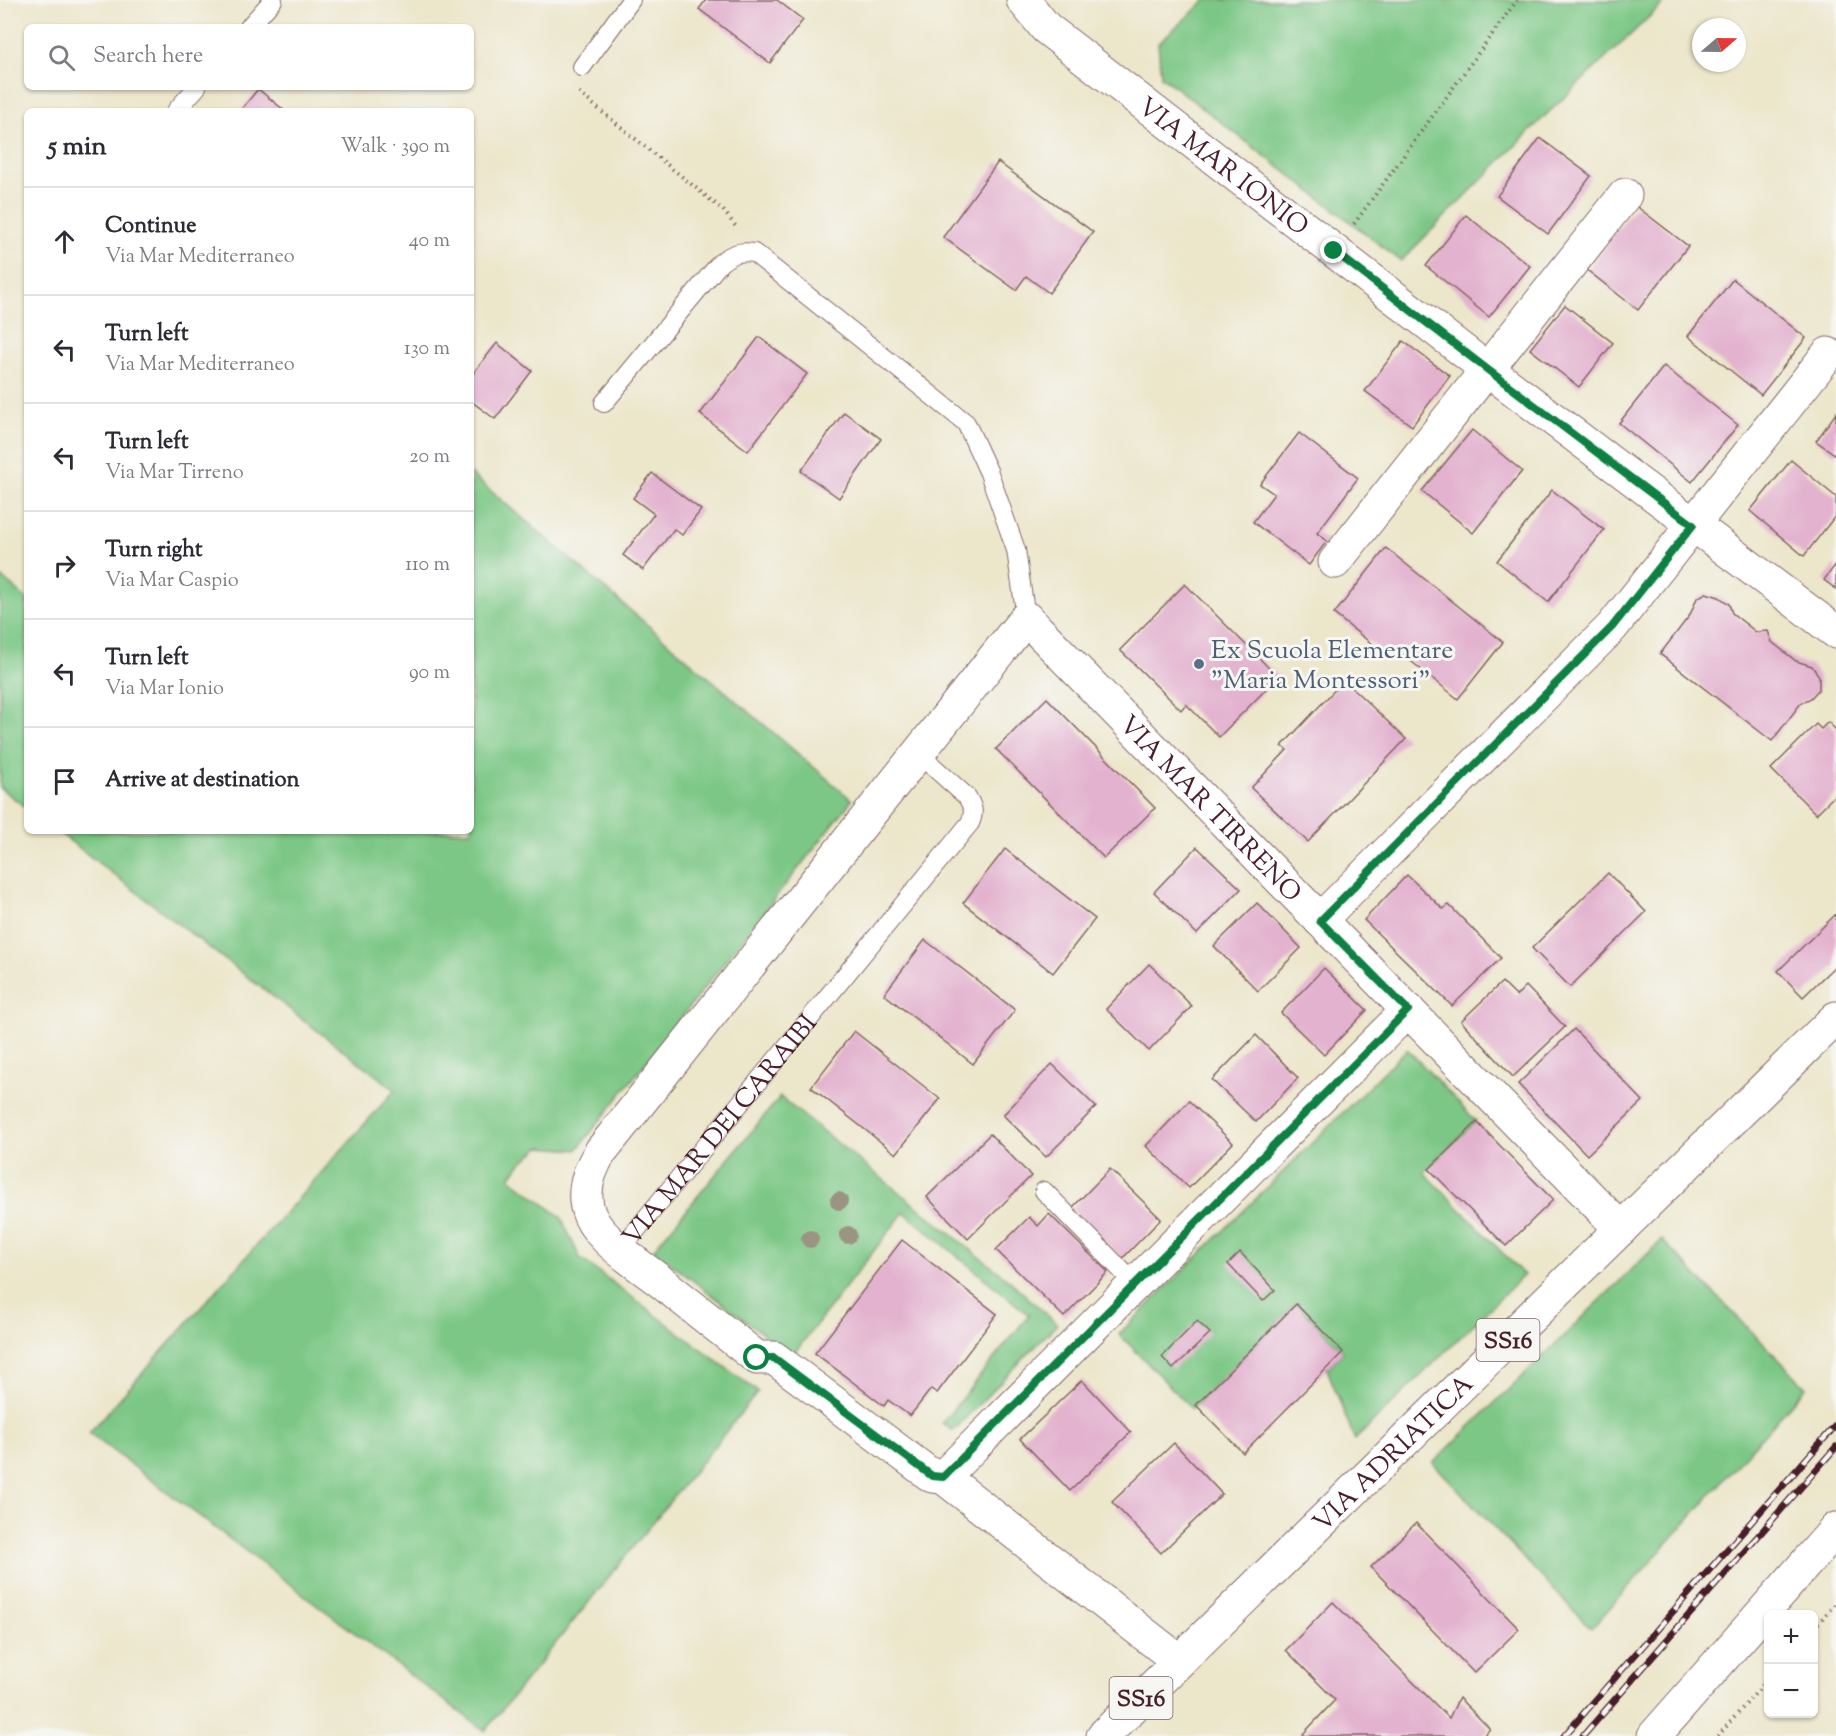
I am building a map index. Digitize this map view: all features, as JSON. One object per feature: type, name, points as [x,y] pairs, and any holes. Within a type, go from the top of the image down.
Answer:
[{"type":"street","name":"VIA MAR IONIO","points":[[1023,0],[1046,28],[1488,370],[1836,632]]},
{"type":"street","points":[[1335,562],[1625,195]]},
{"type":"street","points":[[1320,921],[1612,627],[1828,354]]},
{"type":"street","name":"VIA MAR DEI CARAIBI","points":[[620,1250],[597,1228],[588,1210],[586,1190],[593,1164],[1026,618]]},
{"type":"street","name":"VIA MAR TIRRENO","points":[[1026,618],[1621,1229]]},
{"type":"street","points":[[943,1477],[1408,1010]]},
{"type":"street","name":"VIA ADRIATICA","points":[[1103,1736],[1836,1018]]},
{"type":"street","points":[[620,1250],[757,1358],[774,1358],[932,1476],[943,1477],[1179,1661]]},
{"type":"street","points":[[1653,1736],[1836,1529]]},
{"type":"lane","points":[[252,24],[273,0]]},
{"type":"lane","points":[[582,67],[631,0]]},
{"type":"lane","points":[[179,108],[194,90]]},
{"type":"lane","points":[[604,403],[720,263],[740,252],[754,253],[966,423],[988,472],[1016,550],[1026,618]]},
{"type":"lane","name":"VIA MAR DEI CARAIBI","points":[[620,1250],[970,823],[974,815],[973,806],[967,797],[918,753]]},
{"type":"lane","points":[[1044,1191],[1135,1284]]},
{"type":"path","points":[[1334,251],[1516,0]]},
{"type":"path","points":[[582,67],[576,75],[575,83],[580,95],[723,210],[754,253]]},
{"type":"path","points":[[1818,1623],[1836,1603]]},
{"type":"path","points":[[1718,1736],[1764,1684]]},
{"type":"green space","points":[[1206,0],[1667,0],[1549,112],[1401,261],[1161,76],[1158,43]]},
{"type":"green space","points":[[474,477],[852,800],[577,1150],[540,1147],[519,1165],[510,1178],[561,1217],[580,1258],[758,1392],[485,1731],[89,1433],[395,1090],[61,834],[474,834]]},
{"type":"green space","points":[[0,576],[24,596],[24,806],[0,788]]},
{"type":"green space","points":[[1407,1049],[1476,1121],[1424,1172],[1524,1275],[1355,1440],[1327,1369],[1343,1352],[1296,1304],[1192,1409],[1119,1334]]},
{"type":"green space","points":[[780,1097],[1010,1281],[1057,1324],[953,1431],[942,1423],[1029,1315],[904,1212],[792,1356],[653,1250]]},
{"type":"green space","points":[[1662,1240],[1806,1387],[1591,1629],[1433,1463]]},
{"type":"building","points":[[706,0],[777,0],[803,20],[770,63],[699,9]]},
{"type":"building","points":[[259,90],[281,108],[242,108]]},
{"type":"building","points":[[1540,138],[1591,176],[1548,234],[1497,196]]},
{"type":"building","points":[[998,162],[1093,232],[1049,293],[1026,276],[1016,290],[943,237]]},
{"type":"building","points":[[1636,206],[1688,246],[1638,310],[1587,270]]},
{"type":"building","points":[[1466,215],[1530,266],[1489,317],[1426,266]]},
{"type":"building","points":[[1733,279],[1806,338],[1761,395],[1688,336]]},
{"type":"building","points":[[1565,305],[1613,343],[1579,387],[1530,349]]},
{"type":"building","points":[[759,337],[807,374],[748,451],[700,414]]},
{"type":"building","points":[[1403,341],[1450,376],[1412,426],[1365,391]]},
{"type":"building","points":[[497,343],[532,371],[495,419],[474,403],[474,372]]},
{"type":"building","points":[[1664,366],[1738,425],[1692,482],[1619,423]]},
{"type":"building","points":[[844,412],[881,439],[839,498],[801,471]]},
{"type":"building","points":[[1836,413],[1836,455],[1816,441]]},
{"type":"building","points":[[1472,430],[1522,471],[1473,533],[1422,491]]},
{"type":"building","points":[[1299,433],[1358,478],[1317,533],[1327,541],[1309,565],[1253,522],[1274,494],[1260,484]]},
{"type":"building","points":[[1791,460],[1836,497],[1836,515],[1804,556],[1750,511]]},
{"type":"building","points":[[652,473],[701,510],[682,535],[674,529],[643,570],[623,555],[654,514],[633,498]]},
{"type":"building","points":[[1552,490],[1604,530],[1548,602],[1497,561]]},
{"type":"building","points":[[1386,548],[1503,642],[1458,699],[1397,650],[1390,658],[1334,614]]},
{"type":"building","points":[[1836,564],[1836,589],[1824,580]]},
{"type":"building","name":"Ex Scuola Elementare \"Maria Montessori\"","points":[[1185,584],[1278,677],[1219,737],[1186,704],[1181,710],[1120,650]]},
{"type":"building","points":[[1706,593],[1719,597],[1729,604],[1732,613],[1756,632],[1768,631],[1772,642],[1796,661],[1812,666],[1819,676],[1819,689],[1811,698],[1801,703],[1772,741],[1660,654],[1690,615],[1697,598]]},
{"type":"building","points":[[1344,680],[1406,739],[1308,842],[1251,788],[1287,750],[1282,746]]},
{"type":"building","points":[[1047,698],[1155,808],[1104,858],[996,749]]},
{"type":"building","points":[[1828,722],[1836,730],[1836,794],[1816,814],[1771,769],[1816,724],[1821,729]]},
{"type":"building","points":[[1197,847],[1241,889],[1197,934],[1154,892]]},
{"type":"building","points":[[1005,849],[1095,919],[1053,973],[963,903]]},
{"type":"building","points":[[1608,873],[1646,912],[1570,987],[1532,948]]},
{"type":"building","points":[[1407,875],[1443,909],[1449,905],[1501,958],[1452,1006],[1364,920]]},
{"type":"building","points":[[1257,903],[1301,948],[1258,991],[1214,946]]},
{"type":"building","points":[[1836,914],[1836,965],[1803,997],[1778,971]]},
{"type":"building","points":[[925,940],[1015,1010],[973,1064],[884,994]]},
{"type":"building","points":[[1149,964],[1192,1006],[1149,1051],[1106,1009]]},
{"type":"building","points":[[1324,968],[1367,1010],[1324,1055],[1281,1013]]},
{"type":"building","points":[[1502,982],[1516,996],[1526,986],[1565,1027],[1513,1077],[1461,1021]]},
{"type":"building","points":[[1574,1029],[1643,1101],[1587,1155],[1518,1084]]},
{"type":"building","points":[[854,1031],[940,1099],[896,1154],[811,1087]]},
{"type":"building","points":[[1256,1035],[1298,1078],[1256,1122],[1212,1080]]},
{"type":"building","points":[[1052,1064],[1096,1107],[1046,1157],[1003,1115]]},
{"type":"building","points":[[1189,1101],[1233,1143],[1189,1188],[1146,1146]]},
{"type":"building","points":[[1477,1122],[1553,1200],[1506,1246],[1429,1169]]},
{"type":"building","points":[[990,1134],[1031,1176],[968,1239],[927,1197]]},
{"type":"building","points":[[1110,1169],[1161,1219],[1122,1259],[1071,1209]]},
{"type":"building","points":[[1049,1214],[1108,1272],[1064,1317],[996,1250],[1029,1217],[1038,1226]]},
{"type":"building","points":[[902,1240],[997,1314],[937,1393],[931,1389],[910,1416],[888,1400],[884,1406],[815,1353]]},
{"type":"building","points":[[1240,1252],[1275,1290],[1263,1301],[1228,1264]]},
{"type":"building","points":[[1296,1304],[1343,1352],[1243,1453],[1196,1405]]},
{"type":"building","points":[[1197,1321],[1210,1333],[1173,1369],[1162,1357]]},
{"type":"building","points":[[1082,1380],[1131,1432],[1070,1491],[1020,1439]]},
{"type":"building","points":[[1174,1443],[1222,1494],[1161,1553],[1112,1502]]},
{"type":"building","points":[[1416,1523],[1519,1629],[1474,1673],[1371,1567]]},
{"type":"building","points":[[1333,1602],[1449,1718],[1459,1698],[1490,1729],[1483,1736],[1305,1736],[1303,1734],[1335,1700],[1286,1650]]},
{"type":"railway","points":[[1564,1736],[1836,1425]]},
{"type":"railway","points":[[1583,1736],[1836,1447]]},
{"type":"place","name":"Ex Scuola Elementare \"Maria Montessori\"","points":[[1199,664]]},
{"type":"route","points":[[757,1358],[774,1358],[932,1476],[943,1477],[1408,1010],[1320,921],[1612,627],[1693,525],[1334,251]]}]
